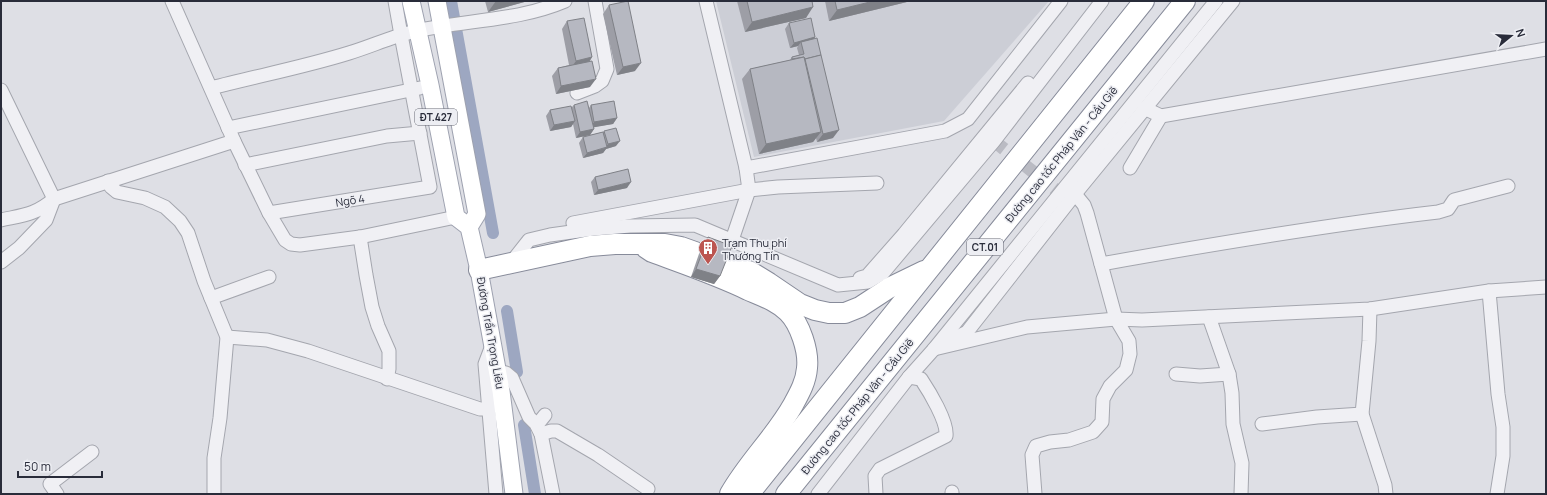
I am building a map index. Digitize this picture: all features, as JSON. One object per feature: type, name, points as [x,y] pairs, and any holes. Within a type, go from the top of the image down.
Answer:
[{"type":"highway","name":"CT.01","points":[[748,494],[1144,1]]},
{"type":"highway","name":"Đường cao tốc Pháp Vân - Cầu Giẽ","points":[[786,494],[1184,1]]},
{"type":"highway","points":[[479,270],[590,246],[615,244],[665,244],[688,249],[751,272],[800,304],[815,310],[829,313],[845,313],[860,307],[889,288],[930,269]]},
{"type":"highway","points":[[641,244],[652,252],[712,274],[770,299],[788,312],[798,328],[805,345],[807,368],[803,386],[777,431],[739,477],[730,494]]},
{"type":"main road","name":"Đường Trần Trọng Liêu","points":[[411,1],[463,222],[479,270],[498,371],[514,494]]},
{"type":"main road","name":"ĐT.427","points":[[436,1],[477,214],[463,222]]},
{"type":"street","points":[[172,1],[234,141],[269,213],[285,240],[291,244],[300,245],[463,222]]},
{"type":"street","points":[[246,165],[387,136],[420,133],[395,1]]},
{"type":"street","points":[[210,88],[349,53],[417,31],[464,22],[514,16],[550,7],[565,1]]},
{"type":"street","points":[[577,93],[595,86],[602,81],[607,69],[595,1]]},
{"type":"street","points":[[706,1],[746,168],[749,190],[732,240]]},
{"type":"street","points":[[746,168],[945,131],[968,118],[1061,1]]},
{"type":"street","points":[[838,285],[867,276],[904,234],[1092,1]]},
{"type":"street","points":[[529,240],[550,235],[593,229],[695,225],[838,285],[868,282],[883,273],[994,140],[1102,1]]},
{"type":"street","points":[[818,494],[909,377],[934,349],[1216,1]]},
{"type":"street","points":[[934,349],[967,332],[1144,108],[1233,1]]},
{"type":"street","points":[[1144,108],[1161,116],[1546,49]]},
{"type":"street","points":[[228,128],[430,85]]},
{"type":"street","points":[[1,90],[54,199],[46,220],[19,248],[1,262]]},
{"type":"street","points":[[1130,168],[1161,116]]},
{"type":"street","name":"Ngõ 4","points":[[269,213],[430,187],[420,133]]},
{"type":"street","points":[[1,220],[40,210],[54,199],[234,141]]},
{"type":"street","points":[[108,181],[111,187],[117,192],[145,198],[165,207],[180,221],[188,233],[194,254],[227,337],[220,418],[214,458],[214,494]]},
{"type":"street","points":[[510,264],[537,230],[749,190],[778,186],[878,183]]},
{"type":"street","points":[[1101,264],[1358,221],[1438,212],[1448,209],[1454,200],[1508,186]]},
{"type":"street","points":[[1035,494],[1032,455],[1036,446],[1050,442],[1069,440],[1093,432],[1102,422],[1103,399],[1110,386],[1126,370],[1130,354],[1129,341],[1116,319],[1087,213],[1084,205],[1075,194]]},
{"type":"street","points":[[360,237],[372,307],[378,326],[389,351],[390,369],[387,379]]},
{"type":"street","points":[[211,298],[269,277]]},
{"type":"street","points":[[934,349],[1027,327],[1116,319],[1142,320],[1370,308],[1489,291],[1546,287]]},
{"type":"street","points":[[1489,291],[1498,394],[1503,427],[1503,456],[1497,494]]},
{"type":"street","points":[[1370,308],[1369,341],[1362,414],[1385,484],[1386,494]]},
{"type":"street","points":[[1209,317],[1229,374],[1232,393],[1233,424],[1242,463],[1242,494]]},
{"type":"street","points":[[227,337],[267,340],[308,351],[387,379],[480,409],[489,407]]},
{"type":"street","points":[[493,343],[485,364],[496,494]]},
{"type":"street","points":[[498,371],[506,373],[512,378],[538,423],[553,494]]},
{"type":"street","points":[[1176,374],[1200,376],[1229,374]]},
{"type":"street","points":[[876,494],[875,476],[880,469],[946,436],[944,424],[934,400],[921,378],[909,377]]},
{"type":"street","points":[[1262,424],[1317,417],[1362,414]]},
{"type":"street","points":[[538,423],[598,455],[648,489]]},
{"type":"street","points":[[57,494],[50,484],[92,452]]},
{"type":"shaded area","points":[[716,1],[1049,1],[944,121],[754,157]]},
{"type":"building","points":[[628,1],[641,63],[623,67],[609,5]]},
{"type":"building","points":[[747,1],[812,1],[813,7],[752,22]]},
{"type":"building","points":[[835,1],[874,1],[837,10]]},
{"type":"building","points":[[584,18],[592,57],[576,61],[567,21]]},
{"type":"building","points":[[811,18],[815,37],[794,43],[789,23]]},
{"type":"building","points":[[817,38],[821,55],[805,59],[804,57],[792,59],[792,57],[804,54],[801,42]]},
{"type":"building","points":[[821,55],[839,130],[823,134],[805,59]]},
{"type":"building","points":[[804,57],[821,132],[766,144],[750,69]]},
{"type":"building","points":[[592,61],[596,79],[561,86],[558,68]]},
{"type":"building","points":[[587,101],[594,129],[580,132],[574,105]]},
{"type":"building","points":[[614,101],[617,118],[594,122],[591,105]]},
{"type":"building","points":[[571,106],[575,121],[554,125],[550,110]]},
{"type":"building","points":[[616,128],[620,141],[608,144],[604,131]]},
{"type":"building","points":[[603,132],[607,147],[587,153],[583,137]]},
{"type":"building","points":[[628,169],[631,182],[598,190],[595,177]]},
{"type":"building","name":"Trạm Thu phí Thường Tín","points":[[708,237],[732,246],[720,276],[696,269]]},
{"type":"waterway","points":[[451,1],[493,233]]},
{"type":"waterway","points":[[507,311],[517,372]]},
{"type":"waterway","points":[[524,425],[535,494]]},
{"type":"tunnel","points":[[994,141],[1060,193]]},
{"type":"place","name":"Trạm Thu phí Thường Tín","points":[[708,265]]}]
